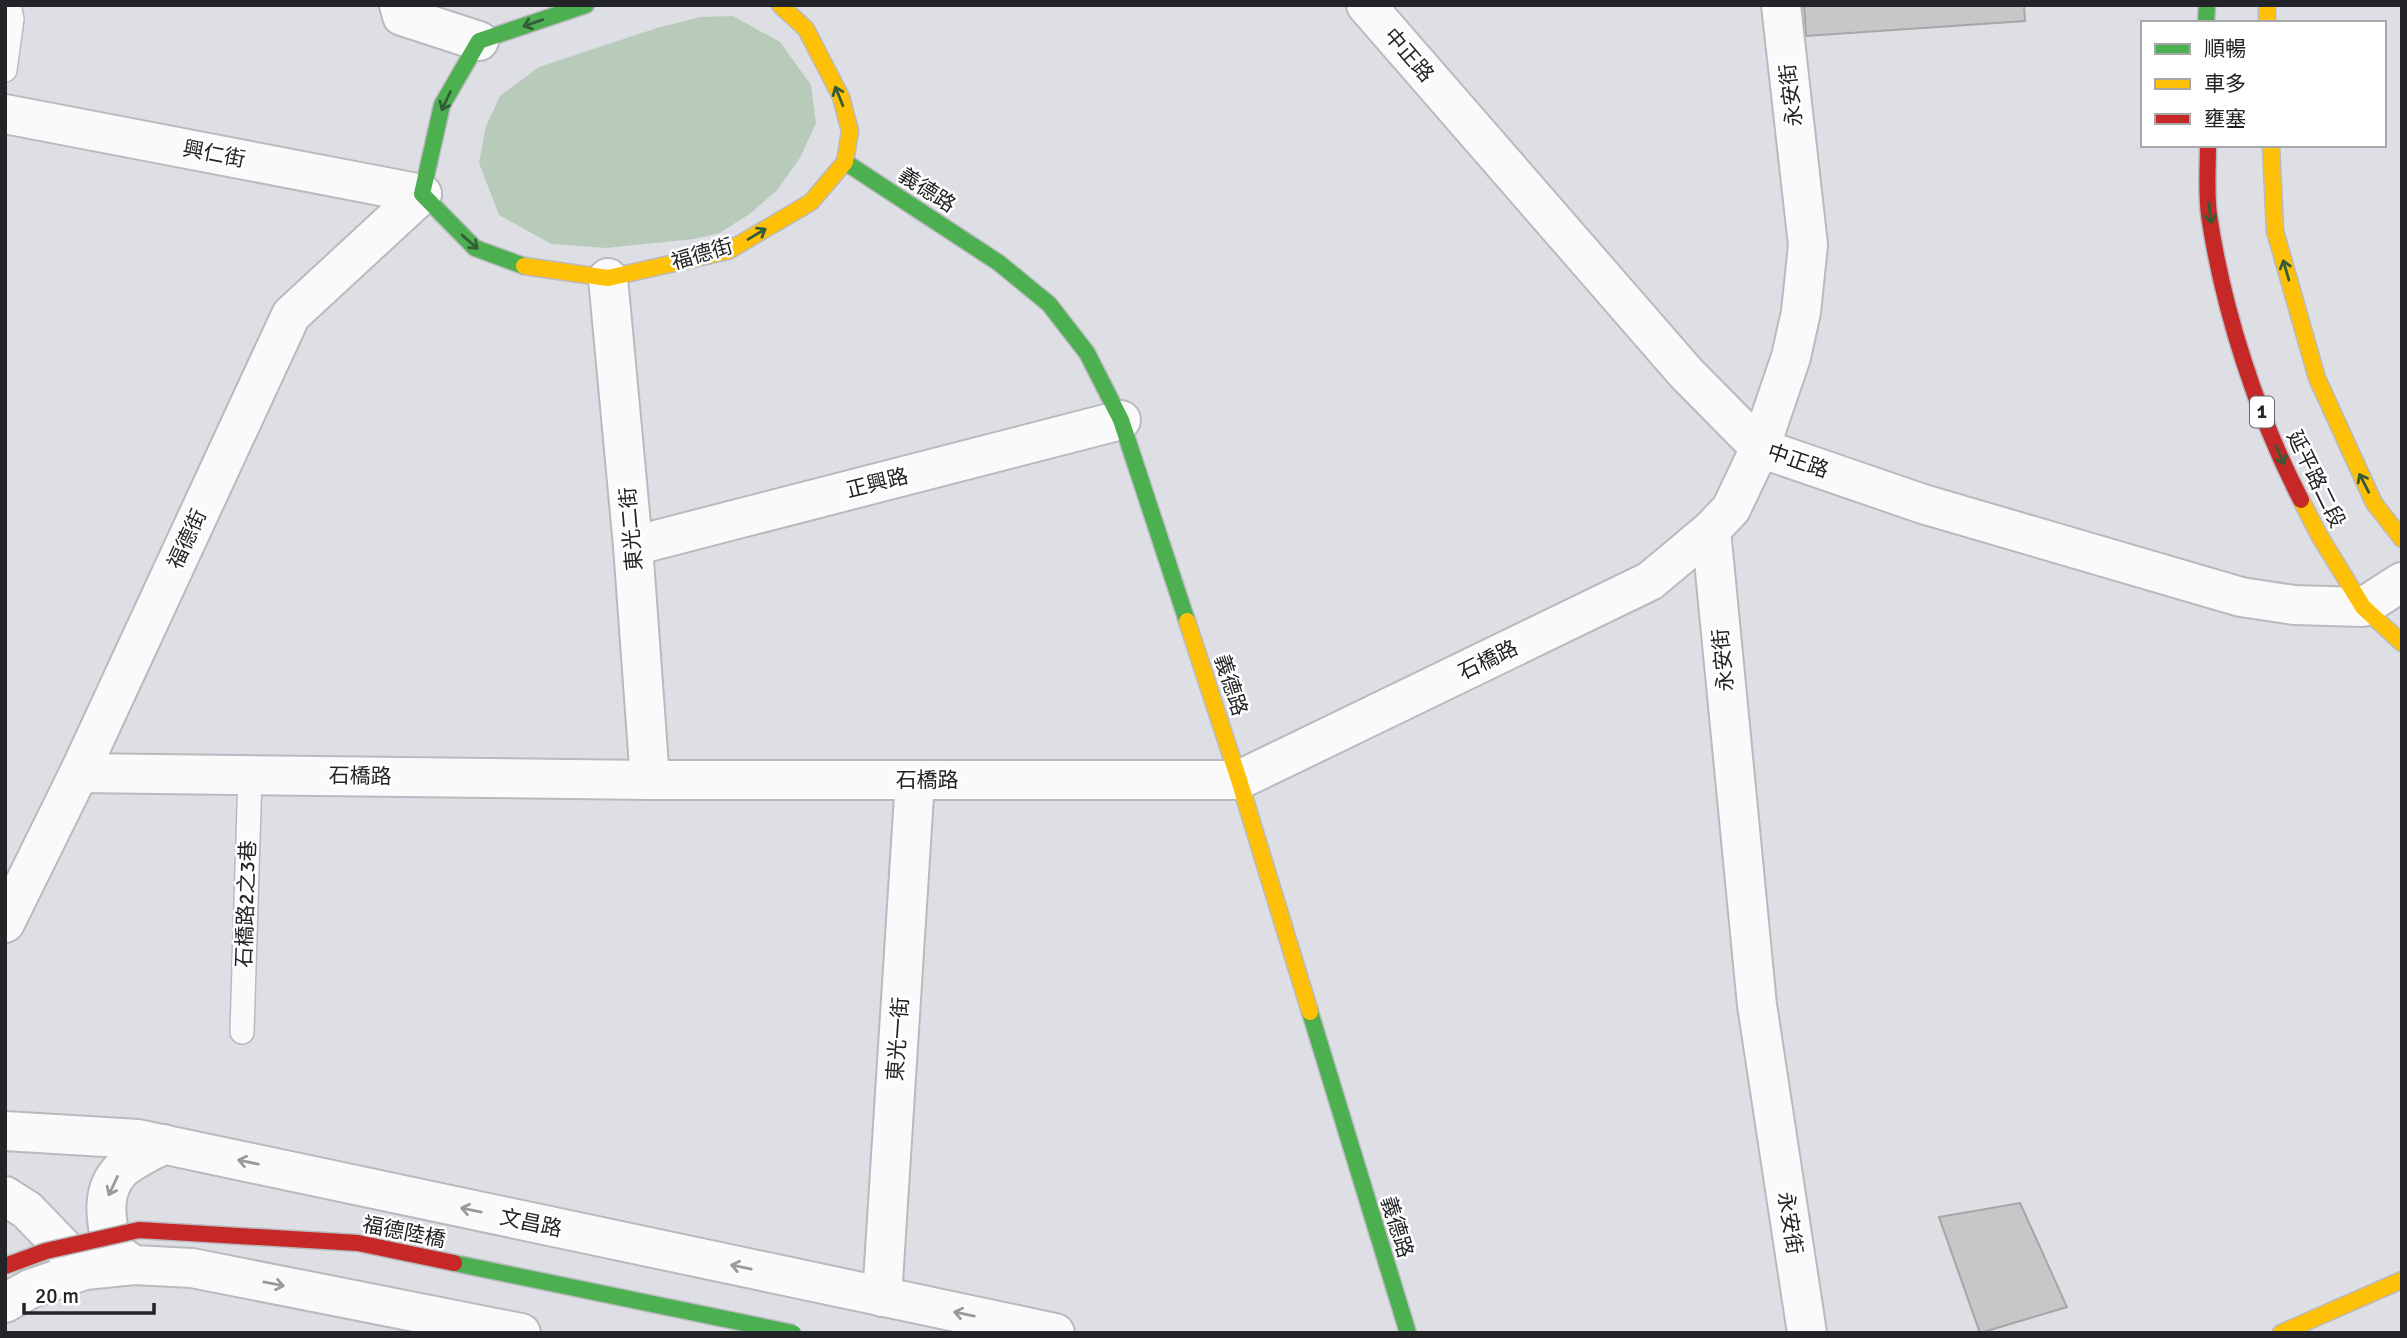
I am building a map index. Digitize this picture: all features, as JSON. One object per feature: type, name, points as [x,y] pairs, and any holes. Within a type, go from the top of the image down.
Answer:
[{"type":"main road","points":[[422,194],[443,105],[479,41],[586,5]]},
{"type":"main road","points":[[780,5],[806,29],[841,97],[850,131],[845,162]]},
{"type":"main road","name":"延平路二段","points":[[2208,147],[2209,213],[2231,317],[2261,408],[2289,477],[2313,524],[2363,607],[2402,643]]},
{"type":"main road","name":"延平路二段","points":[[2271,147],[2275,231],[2317,378],[2374,503],[2402,539]]},
{"type":"main road","name":"福德街","points":[[422,194],[475,248],[524,266],[608,278],[728,251],[811,202],[845,162]]},
{"type":"main road","name":"義德路","points":[[845,162],[999,262],[1049,304],[1087,353],[1121,420],[1239,780],[1408,1333]]},
{"type":"main road","name":"福德陸橋","points":[[5,1266],[46,1251],[139,1230],[358,1243],[793,1333]]},
{"type":"main road","points":[[2281,1333],[2402,1280]]},
{"type":"street","points":[[399,5],[402,16],[479,41]]},
{"type":"street","name":"中正路","points":[[1366,5],[1686,373],[1760,448],[1923,504],[2241,597],[2294,605],[2363,607]]},
{"type":"street","name":"永安街","points":[[1781,5],[1808,245],[1801,312],[1794,346],[1760,448],[1731,509],[1711,530],[1758,1005],[1807,1333]]},
{"type":"street","name":"興仁街","points":[[5,114],[422,194]]},
{"type":"street","name":"福德街","points":[[5,923],[79,773],[291,315],[422,194]]},
{"type":"street","name":"東光二街","points":[[608,278],[650,780]]},
{"type":"street","name":"正興路","points":[[632,546],[1121,420]]},
{"type":"street","name":"石橋路","points":[[79,773],[650,780],[1239,780],[1650,581],[1711,530]]},
{"type":"street","points":[[2363,607],[2402,582]]},
{"type":"street","name":"東光一街","points":[[882,1297],[915,780]]},
{"type":"street","name":"文昌路","points":[[5,1131],[138,1139],[164,1144],[1055,1333]]},
{"type":"street","points":[[134,1265],[112,1250],[104,1213],[109,1191],[121,1170],[164,1144]]},
{"type":"street","points":[[5,1196],[27,1210],[85,1270]]},
{"type":"street","points":[[5,1303],[30,1290],[85,1270],[134,1265],[192,1268],[520,1333]]},
{"type":"lane","points":[[5,71],[12,19],[9,5]]},
{"type":"lane","name":"石橋路2之3巷","points":[[242,1032],[250,775]]},
{"type":"green space","points":[[733,16],[780,42],[811,85],[816,123],[800,158],[777,190],[751,213],[720,233],[694,239],[606,248],[551,244],[499,215],[479,163],[486,126],[500,96],[539,67],[657,28],[700,17]]},
{"type":"building","points":[[1804,5],[2024,5],[2025,21],[1806,36]]},
{"type":"building","points":[[2020,1203],[2067,1307],[1980,1333],[1939,1217]]},
{"type":"traffic: fast","points":[[524,266],[475,248],[422,194],[442,105],[479,41],[586,5]]},
{"type":"traffic: fast","points":[[2206,21],[2207,5]]},
{"type":"traffic: fast","points":[[845,162],[999,263],[1049,304],[1087,353],[1121,420],[1187,621]]},
{"type":"traffic: fast","points":[[1310,1012],[1408,1333]]},
{"type":"traffic: fast","points":[[454,1263],[793,1333]]},
{"type":"traffic: slow","points":[[524,266],[608,278],[728,251],[811,202],[845,162],[850,131],[841,97],[806,29],[780,5]]},
{"type":"traffic: slow","points":[[2267,5],[2267,21]]},
{"type":"traffic: slow","points":[[2271,147],[2275,231],[2317,378],[2374,503],[2402,539]]},
{"type":"traffic: slow","points":[[2301,500],[2363,607],[2402,643]]},
{"type":"traffic: slow","points":[[1187,621],[1310,1012]]},
{"type":"traffic: slow","points":[[2281,1333],[2402,1280]]},
{"type":"traffic: jam","points":[[2208,147],[2209,215],[2223,288],[2256,398],[2301,500]]},
{"type":"traffic: jam","points":[[5,1266],[46,1251],[139,1230],[358,1243],[454,1263]]}]
